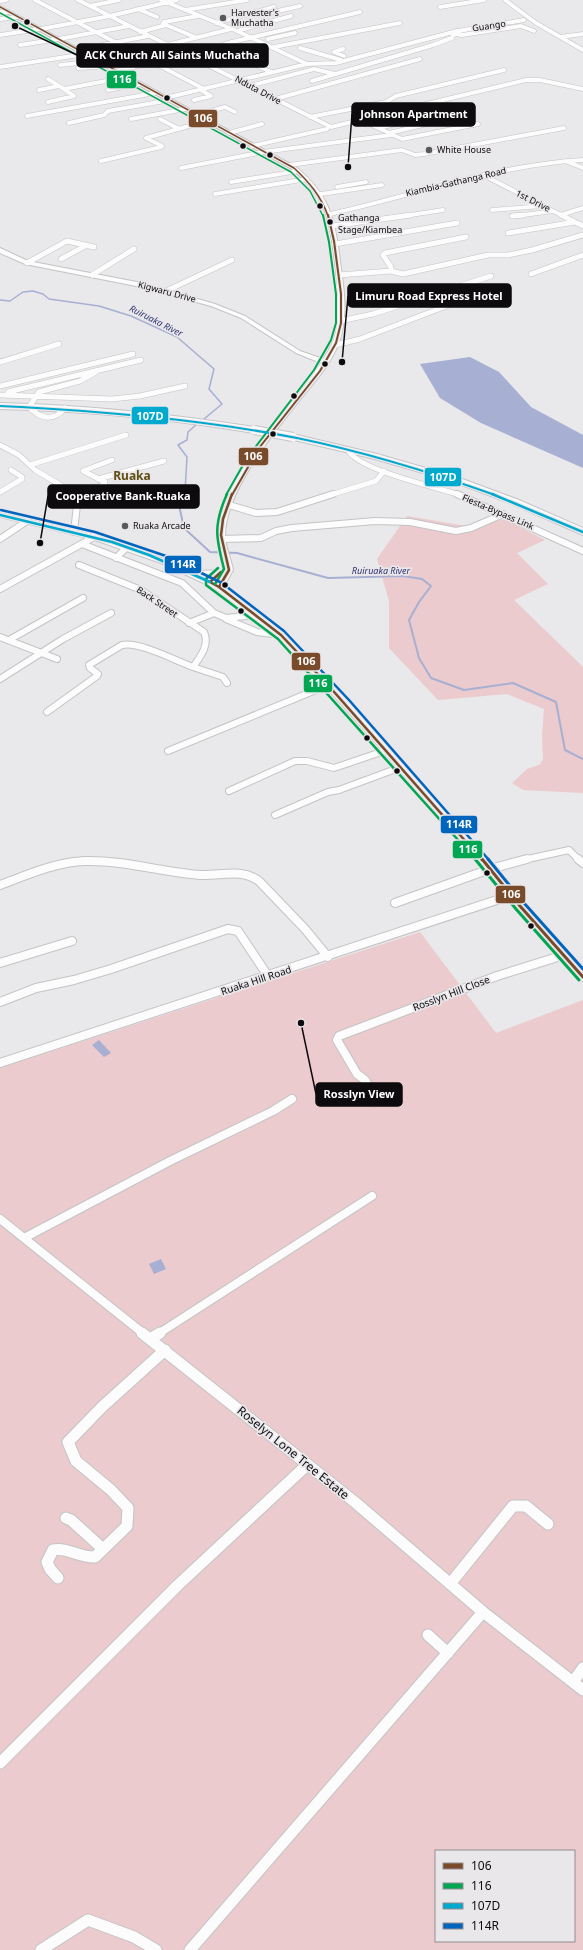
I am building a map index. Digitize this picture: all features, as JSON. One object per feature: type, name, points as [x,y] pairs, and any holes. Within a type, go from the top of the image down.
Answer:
[{"type":"main road","points":[[0,7],[298,171],[320,192],[330,214],[339,275],[339,332],[334,345],[307,388],[254,455],[235,488],[223,522],[221,539],[229,565],[228,575],[220,587]]},
{"type":"main road","name":"Kigwaru Drive","points":[[0,250],[16,259],[27,262],[166,291],[232,311],[260,326],[298,352],[324,362]]},
{"type":"main road","points":[[0,406],[84,409],[203,421],[348,450],[390,460],[505,497],[583,532]]},
{"type":"main road","points":[[0,515],[94,537],[127,547],[220,587],[256,615],[281,636],[387,750],[583,977]]},
{"type":"main road","points":[[210,582],[229,565]]},
{"type":"main road","points":[[190,573],[222,572]]},
{"type":"street","points":[[0,1],[6,0]]},
{"type":"street","points":[[34,0],[155,62],[202,89],[211,96],[194,100]]},
{"type":"street","name":"Nduta Drive","points":[[78,0],[148,36],[240,80],[329,128]]},
{"type":"street","points":[[90,6],[119,0]]},
{"type":"street","points":[[161,0],[274,47],[308,64]]},
{"type":"street","points":[[0,35],[110,16],[177,0]]},
{"type":"street","points":[[183,9],[229,0]]},
{"type":"street","points":[[183,9],[247,0]]},
{"type":"street","points":[[440,8],[484,0]]},
{"type":"street","points":[[506,0],[536,23],[583,50]]},
{"type":"street","points":[[243,16],[250,18],[300,6]]},
{"type":"street","points":[[216,23],[274,8]]},
{"type":"street","points":[[138,9],[157,17]]},
{"type":"street","points":[[0,12],[8,12]]},
{"type":"street","points":[[115,71],[189,55],[251,38],[360,12]]},
{"type":"street","points":[[0,19],[17,16]]},
{"type":"street","points":[[166,25],[163,23],[199,16]]},
{"type":"street","points":[[237,31],[291,16]]},
{"type":"street","name":"Guango","points":[[312,81],[351,68],[433,45],[452,38],[453,35],[457,33],[524,20]]},
{"type":"street","points":[[274,47],[400,23]]},
{"type":"street","points":[[140,32],[166,25],[195,37]]},
{"type":"street","points":[[20,45],[129,26]]},
{"type":"street","name":"Guango","points":[[457,33],[479,32],[521,26],[534,31]]},
{"type":"street","points":[[167,45],[231,29]]},
{"type":"street","name":"Guango","points":[[501,29],[506,32]]},
{"type":"street","name":"Guango","points":[[479,32],[487,36]]},
{"type":"street","points":[[259,41],[295,33]]},
{"type":"street","points":[[70,123],[104,115],[108,111],[167,99],[271,72],[308,64],[336,63],[457,33]]},
{"type":"street","points":[[560,37],[583,34]]},
{"type":"street","points":[[0,67],[80,52],[115,42],[148,36]]},
{"type":"street","points":[[216,47],[271,72]]},
{"type":"street","points":[[336,47],[360,57]]},
{"type":"street","points":[[300,48],[344,61]]},
{"type":"street","points":[[343,49],[334,52],[352,59]]},
{"type":"street","points":[[0,63],[80,52]]},
{"type":"street","points":[[275,99],[420,58]]},
{"type":"street","points":[[60,64],[98,61]]},
{"type":"street","points":[[336,63],[351,68]]},
{"type":"street","points":[[78,68],[84,69],[105,65]]},
{"type":"street","points":[[250,86],[314,69],[335,74]]},
{"type":"street","points":[[310,117],[381,103],[396,96],[504,70]]},
{"type":"street","points":[[64,89],[127,77]]},
{"type":"street","points":[[48,79],[74,96],[48,102]]},
{"type":"street","points":[[252,146],[526,80],[540,80],[583,89]]},
{"type":"street","points":[[108,90],[140,84]]},
{"type":"street","points":[[39,90],[59,86]]},
{"type":"street","points":[[27,116],[155,92]]},
{"type":"street","points":[[196,115],[225,107],[235,112]]},
{"type":"street","points":[[131,119],[185,109]]},
{"type":"street","points":[[379,128],[447,112]]},
{"type":"street","points":[[181,168],[263,152],[390,134],[461,116]]},
{"type":"street","points":[[160,119],[179,129]]},
{"type":"street","points":[[361,120],[402,139],[478,124]]},
{"type":"street","points":[[102,161],[162,147],[146,138],[207,121]]},
{"type":"street","points":[[229,133],[262,124]]},
{"type":"street","points":[[288,165],[399,150],[407,151],[415,155],[564,128]]},
{"type":"street","points":[[563,160],[583,168]]},
{"type":"street","name":"Kiambia-Gathanga Road","points":[[330,214],[483,175],[563,160],[583,160]]},
{"type":"street","points":[[231,182],[298,171]]},
{"type":"street","name":"1st Drive","points":[[483,175],[583,226]]},
{"type":"street","points":[[216,194],[307,179]]},
{"type":"street","points":[[320,192],[366,182]]},
{"type":"street","points":[[320,192],[382,185]]},
{"type":"street","points":[[492,210],[543,206]]},
{"type":"street","points":[[562,215],[583,208]]},
{"type":"street","points":[[332,226],[443,210]]},
{"type":"street","points":[[512,216],[553,211]]},
{"type":"street","points":[[508,234],[583,221]]},
{"type":"street","points":[[335,244],[457,223]]},
{"type":"street","points":[[339,275],[391,271],[403,274],[488,255],[508,255],[532,250],[583,235]]},
{"type":"street","points":[[391,271],[391,267],[383,255],[385,253],[466,237]]},
{"type":"street","points":[[27,262],[64,242],[94,247]]},
{"type":"street","points":[[62,259],[87,245]]},
{"type":"street","points":[[92,276],[134,249]]},
{"type":"street","points":[[531,274],[583,255]]},
{"type":"street","points":[[166,291],[232,260]]},
{"type":"street","points":[[340,322],[373,314],[491,276]]},
{"type":"street","points":[[334,345],[360,339],[462,300]]},
{"type":"street","points":[[0,362],[59,344]]},
{"type":"street","points":[[0,386],[133,354]]},
{"type":"street","points":[[0,396],[15,389],[141,360]]},
{"type":"street","points":[[28,407],[34,401],[36,394],[44,390],[86,379],[92,374],[104,369]]},
{"type":"street","points":[[0,396],[36,394],[79,398],[114,399],[157,393],[185,386]]},
{"type":"street","points":[[30,465],[126,435]]},
{"type":"street","points":[[0,445],[19,455],[30,465],[74,493],[78,504],[74,532]]},
{"type":"street","name":"Fiesta-Bypass Link","points":[[348,450],[351,456],[361,463],[459,495],[583,552]]},
{"type":"street","points":[[361,463],[374,457]]},
{"type":"street","points":[[74,493],[104,485],[105,482],[82,471],[112,460]]},
{"type":"street","points":[[98,479],[164,461]]},
{"type":"street","points":[[0,492],[22,479],[22,477],[11,470]]},
{"type":"street","points":[[228,505],[256,513],[277,512],[376,481],[384,471]]},
{"type":"street","points":[[416,480],[428,472]]},
{"type":"street","points":[[221,539],[261,538],[276,531],[292,528],[375,521],[410,522],[456,531],[471,528],[503,514]]},
{"type":"street","points":[[0,539],[27,521]]},
{"type":"street","points":[[0,589],[94,537]]},
{"type":"street","points":[[82,544],[182,583],[214,613],[257,632],[281,636]]},
{"type":"street","points":[[116,558],[118,554],[127,547]]},
{"type":"street","name":"Back Street","points":[[79,565],[142,590],[204,632],[206,636],[205,647],[193,667]]},
{"type":"street","points":[[9,640],[83,598]]},
{"type":"street","points":[[0,679],[41,653],[111,613]]},
{"type":"street","points":[[189,623],[214,613]]},
{"type":"street","points":[[226,618],[256,615]]},
{"type":"street","points":[[0,637],[57,659]]},
{"type":"street","points":[[47,712],[97,676],[89,665],[126,644],[141,647],[168,659],[223,677],[227,683]]},
{"type":"street","points":[[168,751],[328,685]]},
{"type":"street","points":[[229,792],[295,761],[307,761],[334,768],[387,750]]},
{"type":"street","points":[[275,815],[328,792],[339,790],[401,767]]},
{"type":"street","points":[[395,903],[490,869],[540,855],[552,855],[566,851],[573,853],[583,863]]},
{"type":"street","points":[[0,885],[51,867],[84,861],[103,862],[201,875],[251,874],[305,929],[328,957]]},
{"type":"street","name":"Ruaka Hill Road","points":[[0,1063],[328,957],[512,895]]},
{"type":"street","points":[[0,1002],[36,988],[74,980],[228,929],[238,931],[268,976]]},
{"type":"street","points":[[0,963],[72,941]]},
{"type":"street","name":"Rosslyn Hill Close","points":[[374,1103],[374,1096],[365,1080],[357,1074],[337,1040],[339,1036],[497,976],[564,955]]},
{"type":"street","points":[[24,1238],[170,1161],[273,1111],[292,1099]]},
{"type":"street","points":[[150,1339],[372,1196]]},
{"type":"street","name":"Roselyn Lone Tree Estate","points":[[0,1219],[356,1503],[483,1612],[583,1690]]},
{"type":"street","points":[[58,1578],[50,1569],[47,1562],[53,1550],[64,1548],[91,1558],[103,1549],[127,1526],[128,1508],[111,1490],[76,1461],[68,1442],[102,1406],[165,1350]]},
{"type":"street","points":[[0,1763],[178,1585],[307,1465]]},
{"type":"street","points":[[450,1584],[514,1506],[526,1506],[548,1524]]},
{"type":"street","points":[[66,1518],[71,1520],[103,1549]]},
{"type":"street","points":[[190,1950],[483,1612]]},
{"type":"street","points":[[428,1635],[448,1653]]},
{"type":"street","points":[[573,1682],[583,1668]]},
{"type":"street","points":[[41,1950],[88,1920],[134,1936],[156,1950]]},
{"type":"shaded area","points":[[407,516],[472,527],[504,519],[545,540],[517,553],[548,584],[514,600],[583,667],[583,793],[523,790],[512,783],[527,769],[539,765],[543,760],[542,735],[544,709],[507,694],[438,700],[389,648],[389,601],[377,559]]},
{"type":"shaded area","points":[[420,932],[496,1033],[583,1000],[583,1950],[0,1950],[0,1068]]},
{"type":"water","points":[[470,357],[499,372],[531,407],[583,435],[583,468],[481,423],[440,398],[420,364]]},
{"type":"water","points":[[99,1040],[111,1053],[104,1057],[92,1045]]},
{"type":"water","points":[[161,1259],[166,1269],[154,1274],[149,1264]]},
{"type":"waterway","name":"Ruiruaka River","points":[[0,300],[10,301],[23,292],[33,291],[43,294],[49,299],[99,306],[131,316],[177,337],[214,369],[209,389],[222,404],[204,419]]},
{"type":"waterway","name":"Ruiruaka River","points":[[178,495],[185,491],[187,457],[178,445],[187,440],[188,432],[198,423]]},
{"type":"waterway","name":"Ruiruaka River","points":[[178,495],[184,528],[210,552],[237,553],[328,578],[403,576],[422,579],[431,586],[419,602],[409,620],[419,658],[431,678],[464,690],[513,683],[556,702],[565,750],[583,759]]},
{"type":"transit line","name":"106","points":[[0,7],[294,168],[313,187],[325,206],[332,228],[340,284],[341,323],[339,333],[336,343],[320,371],[282,417],[259,448],[237,483],[223,519],[221,539],[229,570],[219,587]]},
{"type":"transit line","name":"116","points":[[0,13],[291,172],[310,191],[325,219],[336,294],[336,323],[334,332],[328,348],[319,363],[260,439],[235,477],[226,496],[219,516],[216,534],[224,569],[215,584]]},
{"type":"transit line","name":"107D","points":[[0,406],[151,416],[225,426],[298,439],[370,455],[442,476],[513,502],[583,532]]},
{"type":"transit line","name":"114R","points":[[1,510],[95,532],[166,556],[222,583],[284,631],[349,700],[472,839],[524,903],[583,969]]},
{"type":"transit line","name":"107D","points":[[0,515],[112,542],[149,555],[210,582]]},
{"type":"transit line","name":"116","points":[[218,568],[206,579],[206,585],[278,639],[464,845],[516,909],[579,980]]},
{"type":"transit line","name":"106","points":[[221,572],[210,582],[219,587],[281,635],[328,685],[468,842],[520,906],[583,977]]},
{"type":"place","name":"Harvester's Muchatha","points":[[223,18]]},
{"type":"place","name":"ACK Church All Saints Muchatha","points":[[15,26]]},
{"type":"place","name":"White House","points":[[429,150]]},
{"type":"place","name":"Johnson Apartment","points":[[348,167]]},
{"type":"place","name":"Gathanga Stage/Kiambea","points":[[330,222]]},
{"type":"place","name":"Limuru Road Express Hotel","points":[[342,362]]},
{"type":"place","name":"Ruaka Arcade","points":[[125,526]]},
{"type":"place","name":"Cooperative Bank-Ruaka","points":[[40,543]]},
{"type":"place","name":"Rosslyn View","points":[[301,1023]]},
{"type":"district","name":"Ruaka","points":[[132,476]]}]
